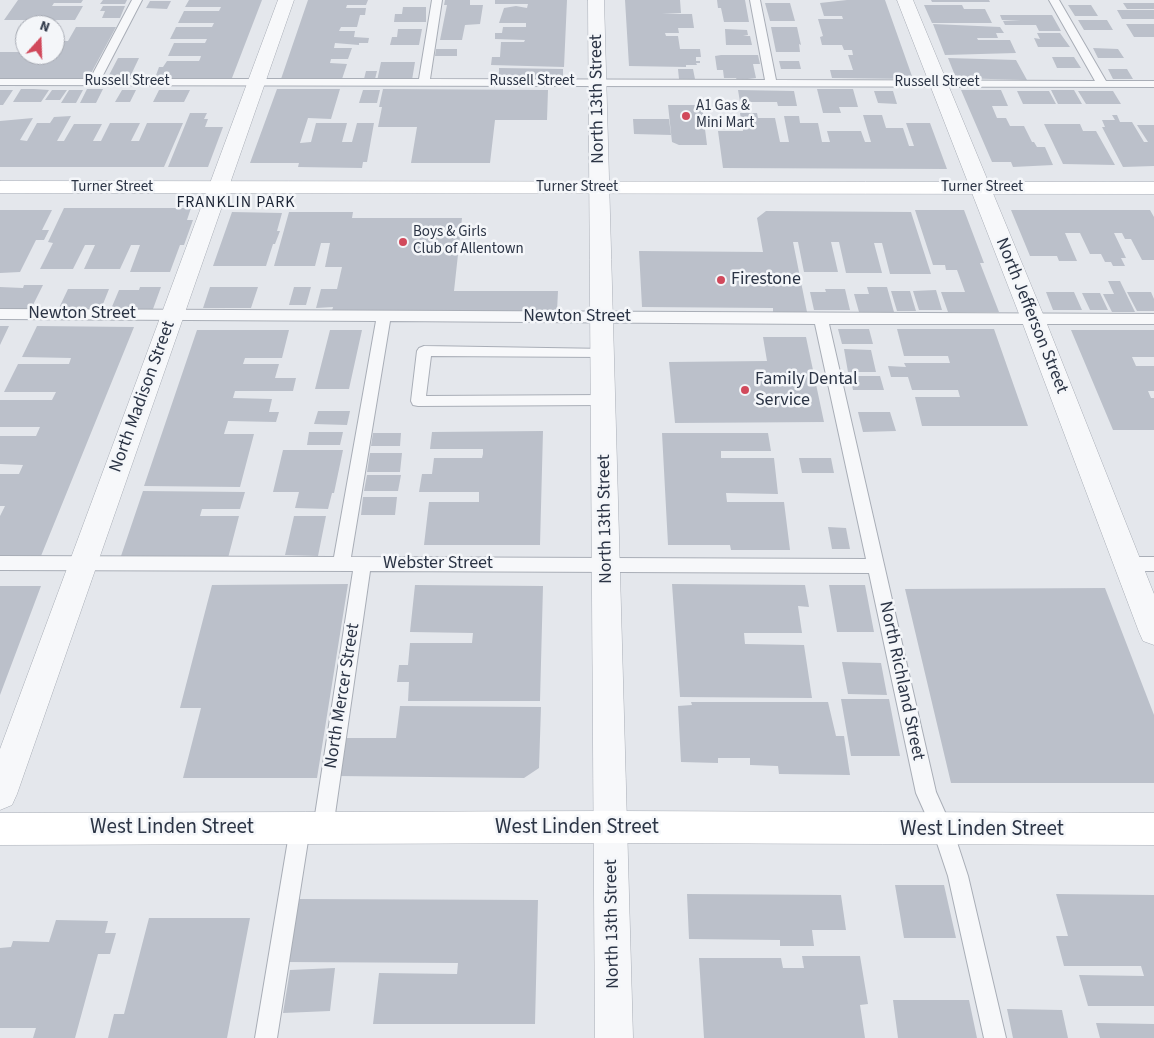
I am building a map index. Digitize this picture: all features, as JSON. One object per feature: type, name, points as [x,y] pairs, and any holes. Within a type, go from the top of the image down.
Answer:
[{"type":"street","name":"North Madison Street","points":[[0,794],[82,563],[220,188],[286,0]]},
{"type":"street","name":"North 13th Street","points":[[596,0],[614,1038]]},
{"type":"street","name":"North Jefferson Street","points":[[905,0],[1033,319],[1154,632]]},
{"type":"street","name":"Turner Street","points":[[0,188],[1154,188]]},
{"type":"street","name":"West Linden Street","points":[[0,829],[611,827],[1154,830]]},
{"type":"lane","points":[[94,82],[138,0]]},
{"type":"lane","points":[[424,81],[437,0]]},
{"type":"lane","points":[[755,0],[771,82]]},
{"type":"lane","points":[[1054,0],[1102,83]]},
{"type":"lane","name":"Russell Street","points":[[0,82],[424,81],[1154,84]]},
{"type":"lane","name":"Newton Street","points":[[0,314],[1154,319]]},
{"type":"lane","points":[[341,564],[384,316]]},
{"type":"lane","name":"North Richland Street","points":[[821,319],[926,793],[943,830],[958,876],[994,1038]]},
{"type":"lane","points":[[603,352],[424,351],[418,401],[604,400]]},
{"type":"lane","name":"Webster Street","points":[[0,563],[876,566]]},
{"type":"lane","name":"North Mercer Street","points":[[266,1038],[311,828],[363,564]]},
{"type":"lane","points":[[1128,564],[1154,564]]},
{"type":"building","points":[[18,0],[83,0],[81,3],[54,3],[52,6],[83,6],[75,20],[65,20],[65,15],[15,15],[15,20],[4,20]]},
{"type":"building","points":[[103,0],[127,0],[125,4],[100,4]]},
{"type":"building","points":[[189,0],[262,0],[232,78],[155,78],[159,67],[163,67],[167,61],[199,61],[200,59],[201,56],[168,56],[174,43],[205,43],[207,39],[170,39],[176,27],[212,27],[214,23],[178,23],[184,11],[219,11],[221,7],[185,7]]},
{"type":"building","points":[[308,0],[368,0],[366,5],[347,5],[346,8],[366,8],[365,15],[360,15],[357,27],[341,27],[339,31],[355,31],[354,37],[369,38],[368,43],[359,43],[359,45],[335,43],[334,48],[352,48],[348,59],[331,59],[330,63],[347,64],[342,79],[281,79]]},
{"type":"building","points":[[445,0],[470,0],[470,5],[483,5],[480,24],[465,25],[462,40],[440,40],[447,5],[444,5]]},
{"type":"building","points":[[495,0],[567,0],[564,67],[491,65],[492,57],[500,57],[501,42],[524,42],[525,40],[495,39],[495,33],[502,33],[503,27],[526,27],[526,23],[499,23],[504,8],[516,6],[527,8],[528,4],[495,4]]},
{"type":"building","points":[[625,0],[680,0],[681,13],[662,14],[692,14],[694,28],[678,28],[679,33],[665,33],[666,36],[678,36],[680,49],[700,49],[701,57],[696,57],[696,61],[700,61],[700,63],[696,63],[697,65],[686,65],[686,67],[629,66]]},
{"type":"building","points":[[717,0],[745,0],[749,22],[724,22]]},
{"type":"building","points":[[847,0],[885,0],[913,79],[832,78],[830,70],[853,70],[848,55],[853,55],[852,50],[844,50],[842,45],[822,45],[820,37],[823,36],[818,19],[843,19],[842,16],[824,16],[820,3]]},
{"type":"building","points":[[931,0],[989,0],[990,2],[932,2]]},
{"type":"building","points":[[150,1],[171,1],[167,9],[146,8]]},
{"type":"building","points":[[765,3],[790,3],[795,21],[770,21]]},
{"type":"building","points":[[1123,3],[1154,3],[1154,9],[1127,9]]},
{"type":"building","points":[[924,5],[962,5],[964,9],[985,9],[992,23],[932,23]]},
{"type":"building","points":[[1068,5],[1091,5],[1098,16],[1075,16]]},
{"type":"building","points":[[103,6],[125,6],[120,18],[102,18],[105,11],[100,11]]},
{"type":"building","points":[[403,7],[426,7],[426,22],[394,22],[395,14],[402,14]]},
{"type":"building","points":[[1117,10],[1154,10],[1154,19],[1122,19]]},
{"type":"building","points":[[1000,15],[1052,15],[1061,31],[1039,31],[1036,25],[1005,25],[1003,21],[1021,21],[1002,20]]},
{"type":"building","points":[[1078,20],[1107,20],[1113,30],[1084,30]]},
{"type":"building","points":[[933,24],[1000,27],[1004,33],[996,33],[998,38],[977,38],[978,40],[1010,40],[1016,53],[945,55]]},
{"type":"building","points":[[1126,24],[1154,24],[1154,37],[1134,37]]},
{"type":"building","points":[[76,27],[116,27],[88,79],[0,79],[0,52],[15,52],[15,65],[65,65],[65,41],[68,41]]},
{"type":"building","points":[[771,27],[797,27],[801,45],[799,44],[800,52],[776,52]]},
{"type":"building","points":[[398,29],[422,29],[419,45],[390,45],[392,37],[397,37]]},
{"type":"building","points":[[725,29],[747,30],[748,35],[743,36],[750,36],[752,45],[726,45]]},
{"type":"building","points":[[1037,33],[1060,33],[1070,47],[1038,47],[1034,38],[1040,39]]},
{"type":"building","points":[[1093,48],[1118,49],[1124,58],[1098,58]]},
{"type":"building","points":[[436,49],[457,49],[457,56],[435,56]]},
{"type":"building","points":[[758,55],[760,64],[753,64],[756,78],[737,80],[736,78],[724,78],[723,70],[717,70],[715,56]]},
{"type":"building","points":[[1052,57],[1074,57],[1081,68],[1057,68]]},
{"type":"building","points":[[118,58],[139,58],[130,77],[108,77]]},
{"type":"building","points":[[948,58],[1016,60],[1027,80],[956,78]]},
{"type":"building","points":[[779,61],[799,61],[801,69],[781,69]]},
{"type":"building","points":[[381,62],[415,62],[412,80],[377,81]]},
{"type":"building","points":[[499,68],[563,69],[563,81],[496,81],[496,73],[499,73]]},
{"type":"building","points":[[678,69],[693,69],[695,79],[679,79]]},
{"type":"building","points":[[1108,69],[1127,69],[1133,79],[1113,79]]},
{"type":"building","points":[[366,71],[377,71],[375,79],[364,79]]},
{"type":"building","points":[[21,89],[49,90],[41,102],[13,102]]},
{"type":"building","points":[[87,89],[103,89],[96,103],[80,103]]},
{"type":"building","points":[[277,89],[340,89],[331,119],[308,118],[300,143],[311,142],[316,123],[347,123],[342,142],[352,142],[357,123],[374,123],[367,162],[363,162],[362,168],[298,167],[299,163],[250,163]]},
{"type":"building","points":[[383,89],[548,90],[547,120],[495,120],[490,163],[411,163],[417,127],[378,127],[382,107],[379,107]]},
{"type":"building","points":[[817,89],[853,89],[858,107],[839,107],[841,113],[823,113]]},
{"type":"building","points":[[0,90],[13,90],[3,105],[0,105]]},
{"type":"building","points":[[52,90],[67,90],[60,100],[45,100]]},
{"type":"building","points":[[69,90],[83,90],[76,103],[61,103]]},
{"type":"building","points":[[122,90],[136,90],[130,102],[115,102]]},
{"type":"building","points":[[159,90],[190,90],[184,102],[153,102]]},
{"type":"building","points":[[363,90],[380,90],[377,103],[359,103]]},
{"type":"building","points":[[738,90],[794,91],[797,106],[778,106],[777,102],[740,102]]},
{"type":"building","points":[[961,90],[1001,90],[1008,106],[992,106],[997,118],[1006,118],[1010,126],[1024,126],[1032,142],[1037,147],[1045,147],[1053,165],[1013,167],[1011,162],[992,162]]},
{"type":"building","points":[[1051,90],[1074,90],[1082,104],[1058,104]]},
{"type":"building","points":[[874,91],[893,91],[897,104],[878,103]]},
{"type":"building","points":[[1017,91],[1049,91],[1056,104],[1023,104]]},
{"type":"building","points":[[1078,91],[1113,91],[1121,104],[1086,104]]},
{"type":"building","name":"A1 Gas & Mini Mart","points":[[668,105],[702,105],[707,145],[679,145],[672,142]]},
{"type":"building","points":[[190,113],[207,113],[204,119],[208,119],[205,127],[223,127],[208,167],[168,167]]},
{"type":"building","points":[[740,113],[757,113],[758,118],[775,118],[780,142],[789,142],[784,116],[799,116],[800,123],[818,123],[822,142],[830,142],[827,131],[861,131],[865,142],[871,142],[863,115],[882,115],[886,128],[903,128],[909,146],[914,146],[906,123],[930,123],[947,169],[723,168],[718,131],[743,131]]},
{"type":"building","points":[[1112,115],[1117,115],[1120,122],[1132,122],[1144,142],[1148,142],[1137,125],[1154,125],[1154,166],[1123,167],[1102,127],[1105,127],[1102,120],[1115,120]]},
{"type":"building","points":[[71,116],[57,141],[64,141],[74,124],[102,124],[93,141],[101,141],[110,123],[140,123],[131,141],[139,141],[147,123],[183,123],[164,167],[0,167],[0,121],[33,118],[20,140],[27,141],[37,123],[50,123],[54,117]]},
{"type":"building","name":"A1 Gas & Mini Mart","points":[[633,119],[669,119],[671,135],[634,134]]},
{"type":"building","points":[[1044,124],[1080,124],[1083,131],[1096,131],[1115,165],[1063,164]]},
{"type":"building","points":[[64,208],[191,208],[187,220],[193,220],[184,245],[180,245],[170,272],[130,272],[140,245],[131,245],[120,269],[84,269],[95,245],[85,245],[73,269],[40,269],[53,243],[48,242]]},
{"type":"building","points":[[0,210],[52,210],[42,230],[49,230],[44,240],[36,240],[20,272],[0,273]]},
{"type":"building","points":[[915,210],[964,210],[984,263],[980,263],[999,312],[948,312],[941,292],[965,292],[957,270],[946,270],[945,265],[933,265]]},
{"type":"building","points":[[1011,210],[1150,210],[1154,217],[1154,260],[1142,260],[1131,239],[1125,239],[1122,233],[1114,233],[1126,258],[1121,258],[1125,266],[1113,266],[1111,262],[1105,262],[1101,254],[1090,254],[1080,233],[1065,233],[1077,261],[1059,261],[1057,256],[1030,256]]},
{"type":"building","points":[[766,211],[911,212],[931,274],[890,274],[882,243],[874,243],[882,273],[846,273],[839,242],[831,242],[838,272],[804,272],[798,242],[793,242],[807,312],[773,312],[773,308],[642,307],[639,251],[763,252],[757,218]]},
{"type":"building","points":[[232,212],[282,213],[277,231],[280,231],[275,244],[273,244],[266,266],[213,266]]},
{"type":"building","name":"Boys & Girls Club of Allentown","points":[[289,212],[353,212],[352,218],[462,218],[454,291],[558,291],[557,311],[332,311],[333,307],[316,308],[321,289],[337,289],[342,267],[325,267],[330,243],[321,243],[315,266],[274,266]]},
{"type":"building","points":[[1108,281],[1120,281],[1135,312],[1112,312],[1103,294],[1114,294]]},
{"type":"building","points":[[24,285],[43,285],[31,309],[0,309],[0,287],[23,288]]},
{"type":"building","points":[[140,287],[161,287],[153,309],[111,309],[119,290],[139,290]]},
{"type":"building","points":[[210,287],[258,287],[251,308],[203,308]]},
{"type":"building","points":[[294,287],[311,287],[306,305],[289,305]]},
{"type":"building","points":[[867,287],[887,287],[894,312],[859,312],[854,294],[869,294]]},
{"type":"building","points":[[68,289],[109,289],[101,309],[59,308]]},
{"type":"building","points":[[825,289],[845,289],[850,310],[814,310],[810,292],[826,292]]},
{"type":"building","points":[[936,290],[942,310],[919,310],[913,291]]},
{"type":"building","points":[[891,291],[910,291],[916,311],[897,311]]},
{"type":"building","points":[[1046,292],[1074,292],[1082,310],[1053,310]]},
{"type":"building","points":[[1127,292],[1151,292],[1154,299],[1154,311],[1137,311]]},
{"type":"building","points":[[1082,293],[1100,293],[1108,310],[1090,310]]},
{"type":"building","points":[[0,326],[9,326],[0,345]]},
{"type":"building","points":[[37,326],[134,327],[41,556],[0,556],[0,516],[5,506],[0,506],[0,474],[19,474],[23,465],[0,464],[0,436],[36,436],[40,427],[0,427],[0,400],[52,400],[56,392],[4,392],[18,364],[69,364],[71,358],[22,357]]},
{"type":"building","points":[[838,329],[869,329],[873,344],[842,344]]},
{"type":"building","points":[[897,329],[994,329],[1028,426],[922,426],[915,397],[960,397],[958,390],[912,390],[908,377],[891,377],[888,366],[906,367],[904,363],[950,363],[948,356],[904,356]]},
{"type":"building","points":[[197,330],[289,330],[282,358],[245,358],[243,364],[279,364],[275,378],[296,378],[293,391],[235,391],[233,398],[272,399],[269,412],[279,412],[276,422],[228,421],[224,434],[254,434],[240,487],[144,486]]},
{"type":"building","points":[[330,330],[362,330],[349,389],[315,389]]},
{"type":"building","points":[[1071,330],[1154,330],[1154,357],[1132,357],[1136,366],[1154,366],[1154,391],[1148,391],[1151,398],[1154,398],[1154,430],[1113,430]]},
{"type":"building","name":"Family Dental Service","points":[[763,337],[806,337],[824,422],[675,423],[669,362],[767,361]]},
{"type":"building","points":[[844,349],[871,350],[876,372],[848,372]]},
{"type":"building","points":[[850,376],[880,376],[884,390],[853,390]]},
{"type":"building","points":[[318,411],[350,411],[347,425],[314,424]]},
{"type":"building","points":[[858,412],[890,412],[896,431],[863,432]]},
{"type":"building","points":[[543,431],[540,545],[424,545],[429,502],[479,502],[479,492],[419,492],[422,474],[432,474],[434,458],[482,458],[483,454],[483,449],[430,449],[432,432]]},
{"type":"building","points":[[309,432],[343,432],[340,445],[307,445]]},
{"type":"building","points":[[373,433],[401,433],[400,446],[371,446]]},
{"type":"building","points":[[662,433],[768,433],[771,451],[721,451],[721,458],[774,458],[778,494],[726,493],[727,502],[784,502],[790,550],[731,550],[730,545],[668,545]]},
{"type":"building","points":[[283,450],[343,450],[334,493],[332,493],[328,509],[295,508],[299,492],[273,492]]},
{"type":"building","points":[[370,453],[402,453],[400,472],[367,472]]},
{"type":"building","points":[[799,458],[831,458],[834,473],[802,473]]},
{"type":"building","points":[[367,475],[401,475],[398,491],[364,491]]},
{"type":"building","points":[[143,491],[245,492],[240,509],[202,509],[200,516],[239,516],[228,558],[121,556]]},
{"type":"building","points":[[363,497],[397,497],[395,515],[361,515]]},
{"type":"building","points":[[294,516],[326,516],[318,556],[285,555]]},
{"type":"building","points":[[828,527],[846,528],[850,549],[832,549]]},
{"type":"building","points":[[348,584],[317,778],[183,778],[201,708],[180,708],[212,585]]},
{"type":"building","points":[[672,584],[805,585],[809,607],[798,606],[802,633],[744,633],[745,644],[804,645],[812,698],[680,697]]},
{"type":"building","points":[[415,585],[543,586],[540,701],[408,701],[409,682],[397,682],[399,665],[408,665],[410,643],[472,643],[473,633],[410,632]]},
{"type":"building","points":[[829,585],[865,585],[874,632],[837,632]]},
{"type":"building","points":[[0,586],[41,586],[0,695]]},
{"type":"building","points":[[1105,588],[1154,715],[1154,783],[951,783],[905,589]]},
{"type":"building","points":[[842,662],[881,663],[887,695],[848,694]]},
{"type":"building","points":[[841,699],[889,699],[900,756],[851,756]]},
{"type":"building","points":[[691,702],[828,702],[836,736],[844,736],[850,775],[779,774],[778,766],[750,765],[750,758],[718,758],[718,763],[681,762],[678,706],[692,705]]},
{"type":"building","points":[[400,706],[541,707],[539,768],[524,778],[337,776],[343,738],[396,738]]},
{"type":"building","points":[[895,885],[944,885],[956,938],[904,938]]},
{"type":"building","points":[[687,894],[841,895],[846,930],[812,930],[814,946],[780,946],[780,940],[689,939]]},
{"type":"building","points":[[1056,894],[1154,895],[1154,1006],[1088,1006],[1079,975],[1144,976],[1141,966],[1064,966],[1056,936],[1068,936]]},
{"type":"building","points":[[297,899],[538,900],[535,1024],[373,1024],[379,973],[457,974],[458,963],[286,962]]},
{"type":"building","points":[[149,918],[250,918],[227,1038],[108,1038],[114,1014],[124,1014]]},
{"type":"building","points":[[56,920],[108,921],[105,933],[116,933],[110,954],[98,954],[75,1038],[33,1038],[36,1028],[0,1028],[0,948],[11,947],[13,941],[49,942]]},
{"type":"building","points":[[802,956],[860,956],[868,1004],[860,1005],[865,1038],[704,1038],[699,958],[781,958],[783,968],[804,968]]},
{"type":"building","points":[[335,968],[330,1011],[283,1013],[290,970]]},
{"type":"building","points":[[893,1000],[969,1000],[977,1038],[898,1038]]},
{"type":"building","points":[[1007,1009],[1062,1010],[1068,1038],[1013,1038]]},
{"type":"building","points":[[1096,1023],[1154,1024],[1154,1038],[1100,1038]]},
{"type":"place","name":"A1 Gas & Mini Mart","points":[[686,116]]},
{"type":"place","name":"Boys & Girls Club of Allentown","points":[[403,242]]},
{"type":"place","name":"Firestone","points":[[721,280]]},
{"type":"place","name":"Family Dental Service","points":[[745,390]]},
{"type":"district","name":"FRANKLIN PARK","points":[[236,203]]}]
